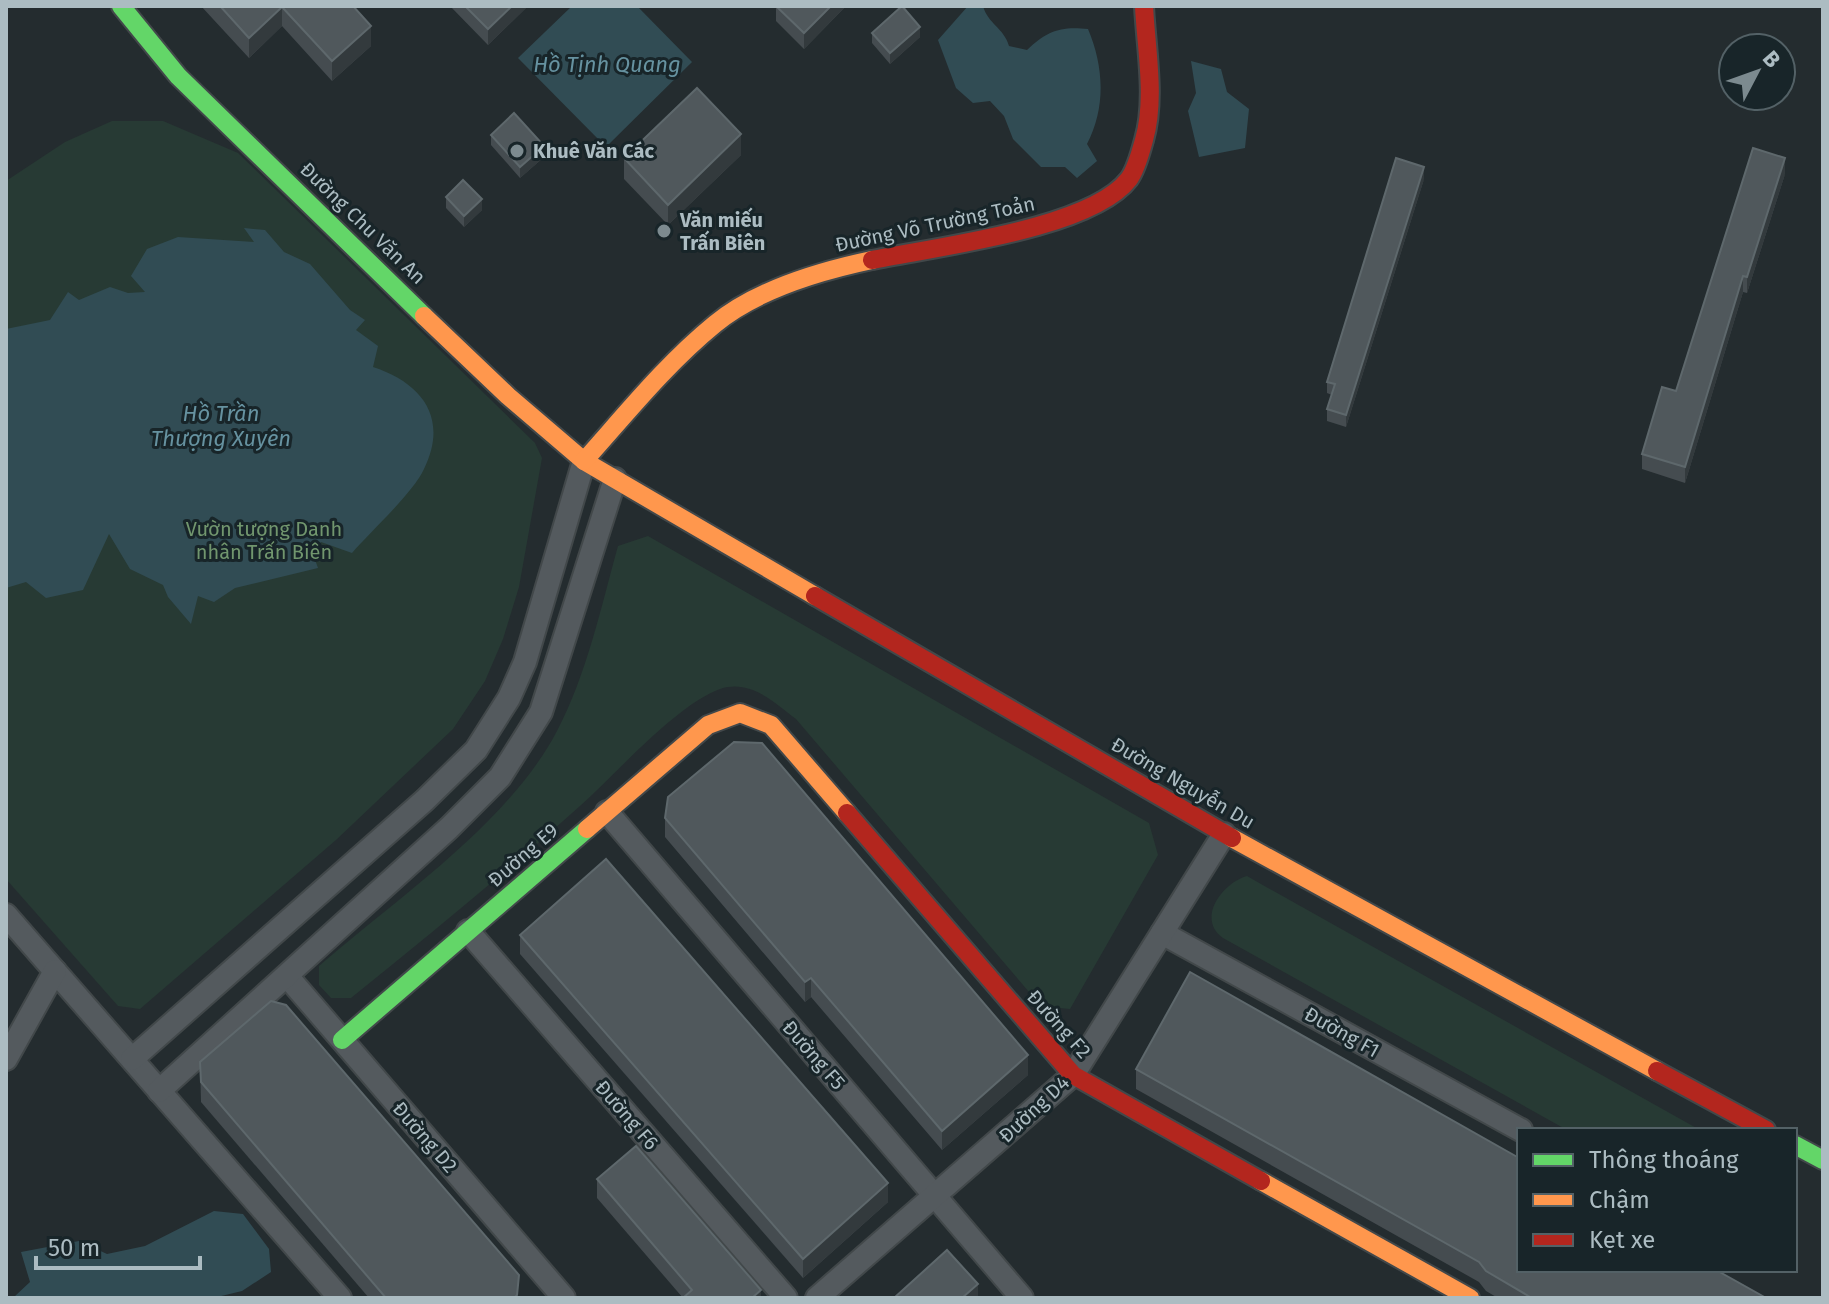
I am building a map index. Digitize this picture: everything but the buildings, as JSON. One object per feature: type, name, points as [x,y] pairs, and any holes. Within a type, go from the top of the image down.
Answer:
[{"type":"main road","name":"Đường Chu Văn An","points":[[121,6],[176,72],[504,393],[584,461]]},
{"type":"main road","name":"Đường Võ Trường Toản","points":[[584,461],[676,359],[717,322],[754,301],[829,269],[1023,229],[1090,210],[1109,198],[1130,178],[1145,138],[1148,112],[1144,6]]},
{"type":"main road","name":"Đường Nguyễn Du","points":[[584,461],[1224,834],[1762,1128]]},
{"type":"main road","name":"Đường F2","points":[[737,713],[750,711],[771,725],[1073,1075],[1470,1298]]},
{"type":"main road","name":"Đường E9","points":[[342,1040],[708,725],[726,713],[737,713]]},
{"type":"main road","points":[[1797,1146],[1823,1160]]},
{"type":"street","points":[[132,1059],[425,800],[476,750],[509,698],[525,662],[584,461]]},
{"type":"street","points":[[159,1091],[476,803],[520,749],[541,712],[557,670],[615,479]]},
{"type":"street","name":"Đường F5","points":[[607,812],[1022,1298]]},
{"type":"street","name":"Đường D4","points":[[817,1298],[1073,1075],[1224,834]]},
{"type":"street","points":[[6,915],[340,1298]]},
{"type":"street","name":"Đường F6","points":[[468,931],[786,1298]]},
{"type":"street","name":"Đường F1","points":[[1162,933],[1517,1128]]},
{"type":"street","points":[[6,1059],[55,971]]},
{"type":"street","name":"Đường D2","points":[[287,976],[561,1297]]},
{"type":"green space","name":"Vườn tượng Danh nhân Trấn Biên","points":[[112,121],[163,121],[238,153],[535,443],[542,458],[519,587],[503,639],[485,681],[453,729],[336,840],[140,1009],[118,1006],[6,879],[6,181],[65,142]]},
{"type":"green space","points":[[648,536],[1149,823],[1158,855],[1070,1009],[1041,1006],[796,719],[761,694],[741,687],[720,689],[703,697],[666,725],[552,831],[351,998],[331,998],[319,985],[319,966],[449,858],[510,797],[536,765],[557,731],[577,687],[618,546]]},
{"type":"green space","points":[[1247,876],[1696,1128],[1563,1128],[1223,938],[1215,930],[1212,912],[1221,894]]},
{"type":"water","name":"Hồ Tịnh Quang","points":[[572,6],[637,6],[692,62],[606,147],[518,58]]},
{"type":"water","points":[[968,6],[983,6],[1009,46],[1027,50],[1054,31],[1088,29],[1100,72],[1100,101],[1087,144],[1097,161],[1077,178],[1065,167],[1041,167],[1013,139],[1004,116],[990,101],[973,103],[956,88],[938,40]]},
{"type":"water","points":[[1191,61],[1221,69],[1227,92],[1249,109],[1245,148],[1199,157],[1188,111],[1196,93]]},
{"type":"water","name":"Hồ Trần Thượng Xuyên","points":[[244,228],[265,230],[284,252],[310,264],[350,310],[365,320],[356,330],[378,346],[373,367],[405,383],[426,405],[432,419],[433,434],[431,451],[419,479],[352,553],[321,542],[313,554],[318,568],[235,588],[214,602],[198,596],[191,624],[168,597],[163,585],[130,569],[109,534],[83,590],[46,598],[26,582],[6,588],[6,329],[50,320],[68,292],[79,300],[110,287],[128,293],[145,292],[131,276],[147,249],[178,237],[254,242]]},
{"type":"water","points":[[214,1211],[243,1214],[269,1249],[271,1272],[242,1291],[213,1298],[15,1296],[30,1282],[21,1252],[79,1241],[107,1254],[145,1246]]},
{"type":"traffic: fast","points":[[121,6],[178,76],[424,316]]},
{"type":"traffic: fast","points":[[342,1040],[587,829]]},
{"type":"traffic: fast","points":[[1797,1146],[1823,1160]]},
{"type":"traffic: slow","points":[[584,461],[663,373],[697,339],[731,312],[789,283],[872,260]]},
{"type":"traffic: slow","points":[[424,316],[508,396],[584,461],[815,596]]},
{"type":"traffic: slow","points":[[587,829],[708,725],[740,713],[771,725],[847,813]]},
{"type":"traffic: slow","points":[[1232,838],[1657,1071]]},
{"type":"traffic: slow","points":[[1261,1181],[1470,1298]]},
{"type":"traffic: jam","points":[[872,260],[971,242],[1047,223],[1082,211],[1110,196],[1129,179],[1148,124],[1149,73],[1144,6]]},
{"type":"traffic: jam","points":[[815,596],[1232,838]]},
{"type":"traffic: jam","points":[[847,813],[1073,1075],[1261,1181]]},
{"type":"traffic: jam","points":[[1657,1071],[1762,1128]]},
{"type":"place","name":"Khuê Văn Các","points":[[517,151]]},
{"type":"place","name":"Văn miếu Trấn Biên","points":[[664,231]]}]
